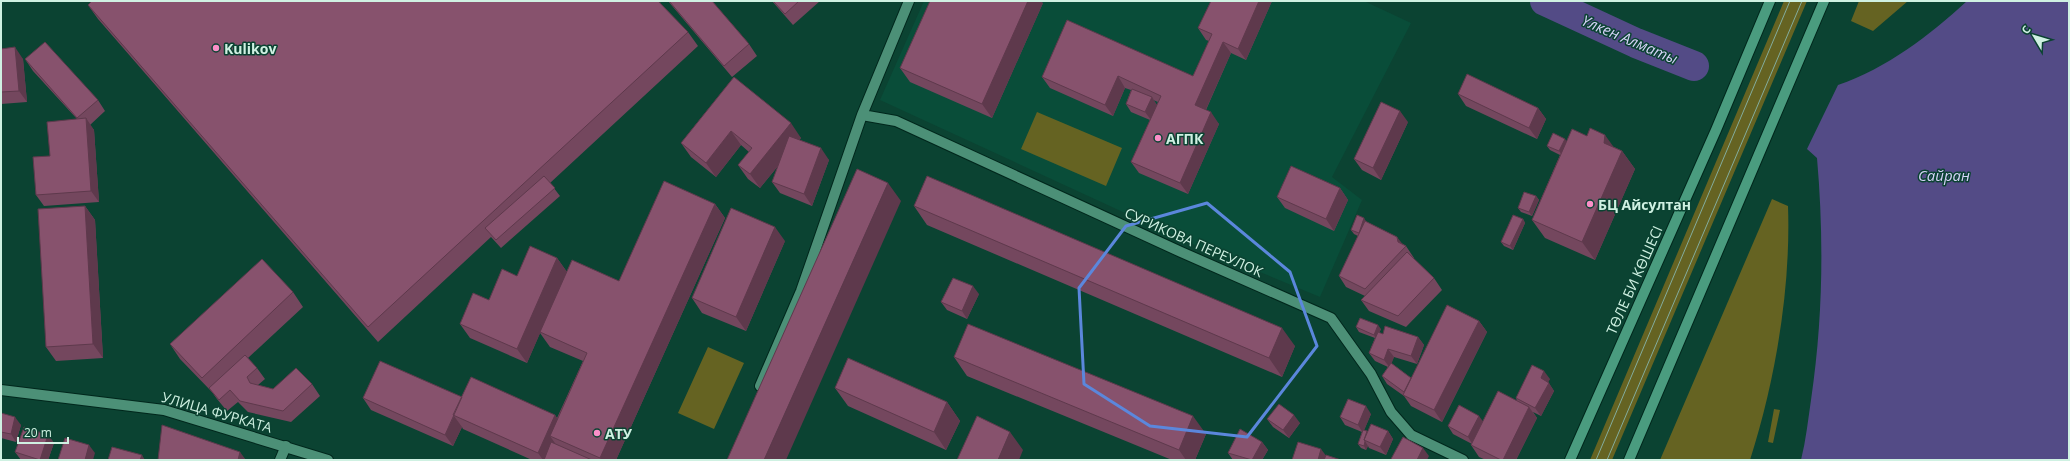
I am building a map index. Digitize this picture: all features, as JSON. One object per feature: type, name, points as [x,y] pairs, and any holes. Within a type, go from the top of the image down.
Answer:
[{"type":"main road","name":"ТӨЛЕ БИ КӨШЕСІ","points":[[1570,460],[1716,130],[1770,1]]},
{"type":"main road","points":[[1629,460],[1824,1]]},
{"type":"street","points":[[757,394],[801,291],[862,115],[909,1]]},
{"type":"street","name":"СУРИКОВА ПЕРЕУЛОК","points":[[862,115],[896,120],[1181,252],[1331,318],[1371,374],[1391,412],[1411,435],[1464,460]]},
{"type":"street","name":"УЛИЦА ФУРКАТА","points":[[1,390],[164,410],[328,460]]},
{"type":"street","points":[[280,460],[286,446]]},
{"type":"highlighted area","points":[[1207,203],[1290,272],[1317,346],[1247,437],[1150,426],[1084,384],[1079,288],[1126,226]]},
{"type":"shaded area","name":"АГПК","points":[[924,1],[1364,1],[1411,23],[1332,177],[1362,200],[1320,297],[1188,242],[880,100]]},
{"type":"shaded area","points":[[1784,1],[1807,1],[1612,460],[1590,460]]},
{"type":"shaded area","points":[[1859,1],[1908,1],[1873,31],[1851,21]]},
{"type":"shaded area","points":[[1037,112],[1122,148],[1106,186],[1021,149]]},
{"type":"shaded area","points":[[1772,199],[1788,206],[1787,270],[1780,335],[1774,367],[1759,430],[1750,460],[1660,460]]},
{"type":"shaded area","points":[[708,347],[744,363],[714,429],[678,413]]},
{"type":"shaded area","points":[[1774,409],[1780,410],[1773,443],[1768,442]]},
{"type":"water","name":"Сайран","points":[[1967,1],[2069,1],[2069,460],[1801,460],[1807,430],[1815,370],[1821,279],[1821,219],[1817,158],[1807,149],[1838,85],[1873,70],[1907,50]]},
{"type":"building","points":[[92,1],[658,1],[688,32],[368,327],[88,5]]},
{"type":"building","points":[[669,1],[712,1],[749,44],[724,66]]},
{"type":"building","points":[[773,1],[799,1],[785,14]]},
{"type":"building","points":[[930,1],[1028,1],[982,104],[900,68]]},
{"type":"building","points":[[1211,1],[1259,1],[1238,49],[1223,42],[1195,105],[1211,112],[1180,183],[1131,162],[1161,96],[1118,76],[1105,105],[1042,77],[1067,20],[1193,76],[1212,34],[1198,28]]},
{"type":"building","points":[[45,42],[98,100],[77,118],[25,59]]},
{"type":"building","points":[[15,47],[19,91],[1,92],[1,49]]},
{"type":"building","points":[[1467,74],[1538,108],[1529,128],[1458,94]]},
{"type":"building","points":[[734,77],[791,123],[750,174],[738,165],[752,148],[731,131],[706,163],[681,143]]},
{"type":"building","points":[[1132,89],[1152,97],[1145,112],[1126,104]]},
{"type":"building","points":[[1381,102],[1400,111],[1373,168],[1354,159]]},
{"type":"building","points":[[86,118],[91,191],[36,195],[33,157],[50,156],[47,122]]},
{"type":"building","points":[[1590,128],[1605,135],[1604,143],[1622,151],[1582,242],[1532,220],[1572,129],[1587,136]]},
{"type":"building","points":[[1553,133],[1565,139],[1559,151],[1547,146]]},
{"type":"building","points":[[789,136],[821,148],[804,194],[772,182]]},
{"type":"building","points":[[1291,166],[1340,188],[1326,219],[1277,197]]},
{"type":"building","points":[[857,169],[888,183],[764,460],[727,460]]},
{"type":"building","points":[[544,176],[555,188],[496,240],[485,228]]},
{"type":"building","points":[[927,176],[1282,328],[1269,358],[914,206]]},
{"type":"building","points":[[664,181],[715,204],[600,458],[550,436],[587,353],[540,332],[572,260],[619,281]]},
{"type":"building","points":[[1524,192],[1536,196],[1529,212],[1518,208]]},
{"type":"building","points":[[85,206],[93,344],[46,347],[38,209]]},
{"type":"building","points":[[731,208],[775,227],[736,317],[692,298]]},
{"type":"building","points":[[1357,215],[1364,218],[1359,233],[1351,230]]},
{"type":"building","points":[[1513,215],[1523,219],[1510,246],[1501,242]]},
{"type":"building","points":[[1365,221],[1397,237],[1398,242],[1406,246],[1365,289],[1339,276]]},
{"type":"building","points":[[530,246],[557,258],[517,349],[460,324],[473,293],[489,300],[502,269],[517,276]]},
{"type":"building","points":[[1407,252],[1434,278],[1398,316],[1361,300]]},
{"type":"building","points":[[262,259],[293,292],[202,378],[170,344]]},
{"type":"building","points":[[953,278],[973,286],[962,311],[941,302]]},
{"type":"building","points":[[1447,305],[1479,321],[1434,410],[1403,395]]},
{"type":"building","points":[[1360,318],[1378,325],[1374,335],[1356,327]]},
{"type":"building","points":[[968,324],[1193,416],[1179,450],[954,357]]},
{"type":"building","points":[[1385,326],[1418,337],[1411,356],[1388,349],[1384,360],[1369,353],[1378,332],[1383,334]]},
{"type":"building","points":[[245,355],[257,368],[247,377],[250,383],[273,389],[296,368],[312,384],[283,411],[240,401],[230,390],[219,400],[209,388]]},
{"type":"building","points":[[848,358],[947,402],[934,432],[835,388]]},
{"type":"building","points":[[380,361],[462,397],[445,435],[363,398]]},
{"type":"building","points":[[1391,363],[1411,378],[1404,392],[1382,376]]},
{"type":"building","points":[[1532,365],[1544,371],[1541,378],[1549,383],[1535,408],[1516,398]]},
{"type":"building","points":[[471,377],[555,415],[538,453],[453,415]]},
{"type":"building","points":[[1498,391],[1529,407],[1503,460],[1471,445]]},
{"type":"building","points":[[1348,399],[1366,406],[1358,425],[1340,417]]},
{"type":"building","points":[[1279,404],[1294,415],[1283,430],[1267,419]]},
{"type":"building","points":[[1459,405],[1479,416],[1468,437],[1448,426]]},
{"type":"building","points":[[1,413],[15,417],[11,434],[1,432]]},
{"type":"building","points":[[977,416],[1010,432],[998,460],[957,460]]},
{"type":"building","points":[[1371,424],[1388,431],[1380,447],[1364,440]]},
{"type":"building","points":[[162,425],[240,452],[238,460],[158,460]]},
{"type":"building","points":[[24,427],[48,435],[40,460],[15,452]]},
{"type":"building","points":[[1240,429],[1262,442],[1252,460],[1228,453]]},
{"type":"building","points":[[1363,430],[1367,431],[1364,446],[1358,444]]},
{"type":"building","points":[[1403,437],[1423,448],[1417,460],[1391,459]]},
{"type":"building","points":[[65,438],[89,445],[85,460],[58,460]]},
{"type":"building","points":[[551,442],[592,460],[544,460]]},
{"type":"building","points":[[1298,442],[1321,449],[1318,460],[1292,460]]},
{"type":"building","points":[[112,447],[142,455],[140,460],[108,460]]},
{"type":"building","points":[[1326,455],[1341,460],[1324,460]]},
{"type":"waterway","name":"Үлкен Алматы","points":[[1545,1],[1636,43],[1694,66]]},
{"type":"tram line","points":[[1596,460],[1790,1]]},
{"type":"tram line","points":[[1607,460],[1802,1]]},
{"type":"place","name":"Kulikov","points":[[216,48]]},
{"type":"place","name":"АГПК","points":[[1158,138]]},
{"type":"place","name":"БЦ Айсултан","points":[[1590,204]]},
{"type":"place","name":"АТУ","points":[[597,433]]}]
